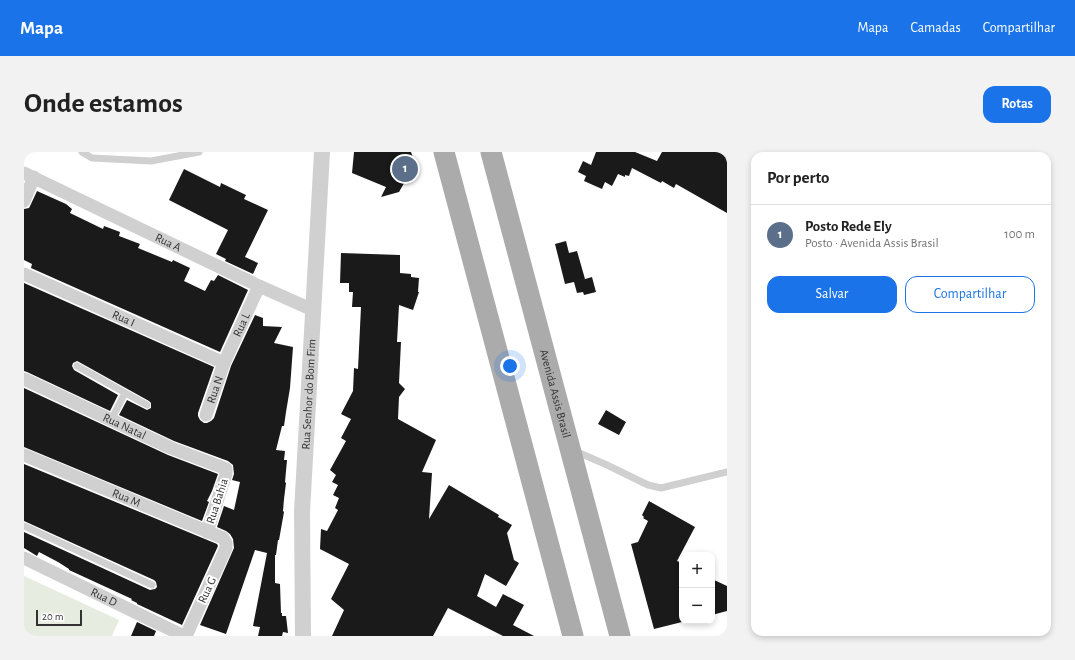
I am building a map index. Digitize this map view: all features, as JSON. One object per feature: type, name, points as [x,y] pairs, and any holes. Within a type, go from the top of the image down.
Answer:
[{"type":"main road","points":[[444,152],[573,636]]},
{"type":"main road","name":"Avenida Assis Brasil","points":[[491,152],[620,636]]},
{"type":"street","name":"Rua Senhor do Bom Fim","points":[[303,636],[302,512],[322,152]]},
{"type":"street","name":"Rua A","points":[[29,175],[259,286],[313,310]]},
{"type":"street","points":[[24,201],[29,175]]},
{"type":"street","name":"Rua I","points":[[24,274],[224,363]]},
{"type":"street","name":"Rua L","points":[[224,363],[259,286]]},
{"type":"street","name":"Rua N","points":[[206,415],[224,363]]},
{"type":"street","name":"Rua Natal","points":[[24,379],[171,448],[226,469]]},
{"type":"street","name":"Rua M","points":[[24,455],[223,538],[226,543]]},
{"type":"street","name":"Rua Bahia","points":[[207,532],[226,474],[226,469]]},
{"type":"street","name":"Rua G","points":[[185,636],[226,548],[226,543]]},
{"type":"street","name":"Rua D","points":[[24,558],[185,636]]},
{"type":"lane","points":[[82,152],[92,158],[151,161],[198,152]]},
{"type":"lane","points":[[78,366],[147,405]]},
{"type":"lane","points":[[111,420],[125,393]]},
{"type":"lane","points":[[570,449],[648,485],[661,488],[727,472]]},
{"type":"lane","points":[[24,526],[152,585]]},
{"type":"shaded area","points":[[24,576],[119,620],[112,636],[24,636]]},
{"type":"building","points":[[354,152],[411,152],[415,164],[399,192],[381,197],[386,187],[352,173]]},
{"type":"building","points":[[596,152],[635,152],[657,161],[662,152],[727,152],[727,213],[676,184],[674,188],[632,168],[629,176],[625,175],[625,177],[618,174],[612,186],[605,182],[602,189],[584,181],[586,176],[578,172],[583,161],[591,165]]},
{"type":"building","points":[[184,169],[220,187],[221,183],[246,195],[244,199],[268,210],[245,257],[258,263],[253,274],[225,261],[226,259],[216,254],[228,230],[169,200]]},
{"type":"building","points":[[37,191],[66,204],[72,209],[70,213],[103,229],[104,226],[120,232],[119,236],[140,244],[138,248],[172,262],[173,260],[190,268],[184,281],[205,291],[211,280],[214,281],[218,275],[248,290],[220,352],[31,268],[32,264],[24,260],[24,209],[29,208]]},
{"type":"building","points":[[566,241],[569,253],[577,251],[585,279],[582,280],[592,277],[596,292],[584,295],[583,292],[577,293],[574,282],[565,284],[555,244]]},
{"type":"building","points":[[341,253],[400,255],[400,273],[411,274],[411,277],[419,278],[419,292],[413,310],[399,305],[397,342],[401,342],[399,383],[405,389],[399,397],[398,419],[436,440],[422,472],[432,473],[429,519],[449,485],[499,515],[498,517],[512,525],[507,533],[514,560],[519,563],[506,586],[485,574],[477,596],[496,607],[503,594],[524,605],[513,625],[534,636],[503,636],[448,608],[433,636],[332,636],[344,610],[331,599],[349,564],[320,549],[321,529],[327,531],[338,510],[335,508],[339,498],[333,495],[338,485],[332,482],[336,475],[330,470],[346,441],[341,438],[351,419],[341,414],[353,391],[354,368],[358,369],[361,307],[352,307],[353,292],[349,292],[349,283],[340,283]]},
{"type":"building","points":[[24,283],[214,367],[198,413],[200,420],[204,423],[211,421],[214,418],[231,366],[255,315],[263,318],[263,326],[282,327],[274,343],[293,347],[290,388],[284,426],[282,426],[276,450],[285,451],[284,460],[287,460],[284,512],[275,555],[275,583],[280,584],[281,613],[282,616],[286,616],[288,633],[283,632],[282,636],[258,636],[260,627],[253,626],[267,553],[255,550],[226,634],[200,625],[234,548],[233,539],[230,534],[217,527],[224,506],[234,510],[240,482],[232,480],[234,474],[233,465],[228,461],[174,441],[119,415],[127,400],[147,410],[151,408],[151,403],[77,361],[73,363],[72,366],[74,370],[118,395],[110,411],[24,371]]},
{"type":"building","points":[[24,388],[168,455],[218,474],[207,501],[209,502],[202,521],[24,447]]},
{"type":"building","points":[[606,410],[626,422],[619,435],[598,424]]},
{"type":"building","points":[[24,464],[217,544],[218,546],[182,625],[137,604],[131,600],[132,599],[69,570],[58,562],[39,552],[37,556],[24,548],[24,532],[150,590],[157,587],[154,580],[24,521]]},
{"type":"building","points":[[649,501],[695,527],[682,552],[679,552],[677,561],[679,562],[679,623],[654,629],[631,544],[638,542],[648,521],[643,518],[644,517],[642,515]]},
{"type":"building","points":[[715,580],[727,586],[727,611],[715,614]]},
{"type":"building","points":[[137,622],[156,631],[154,636],[131,636]]},
{"type":"place","name":"Posto Rede Ely","points":[[405,169]]}]
